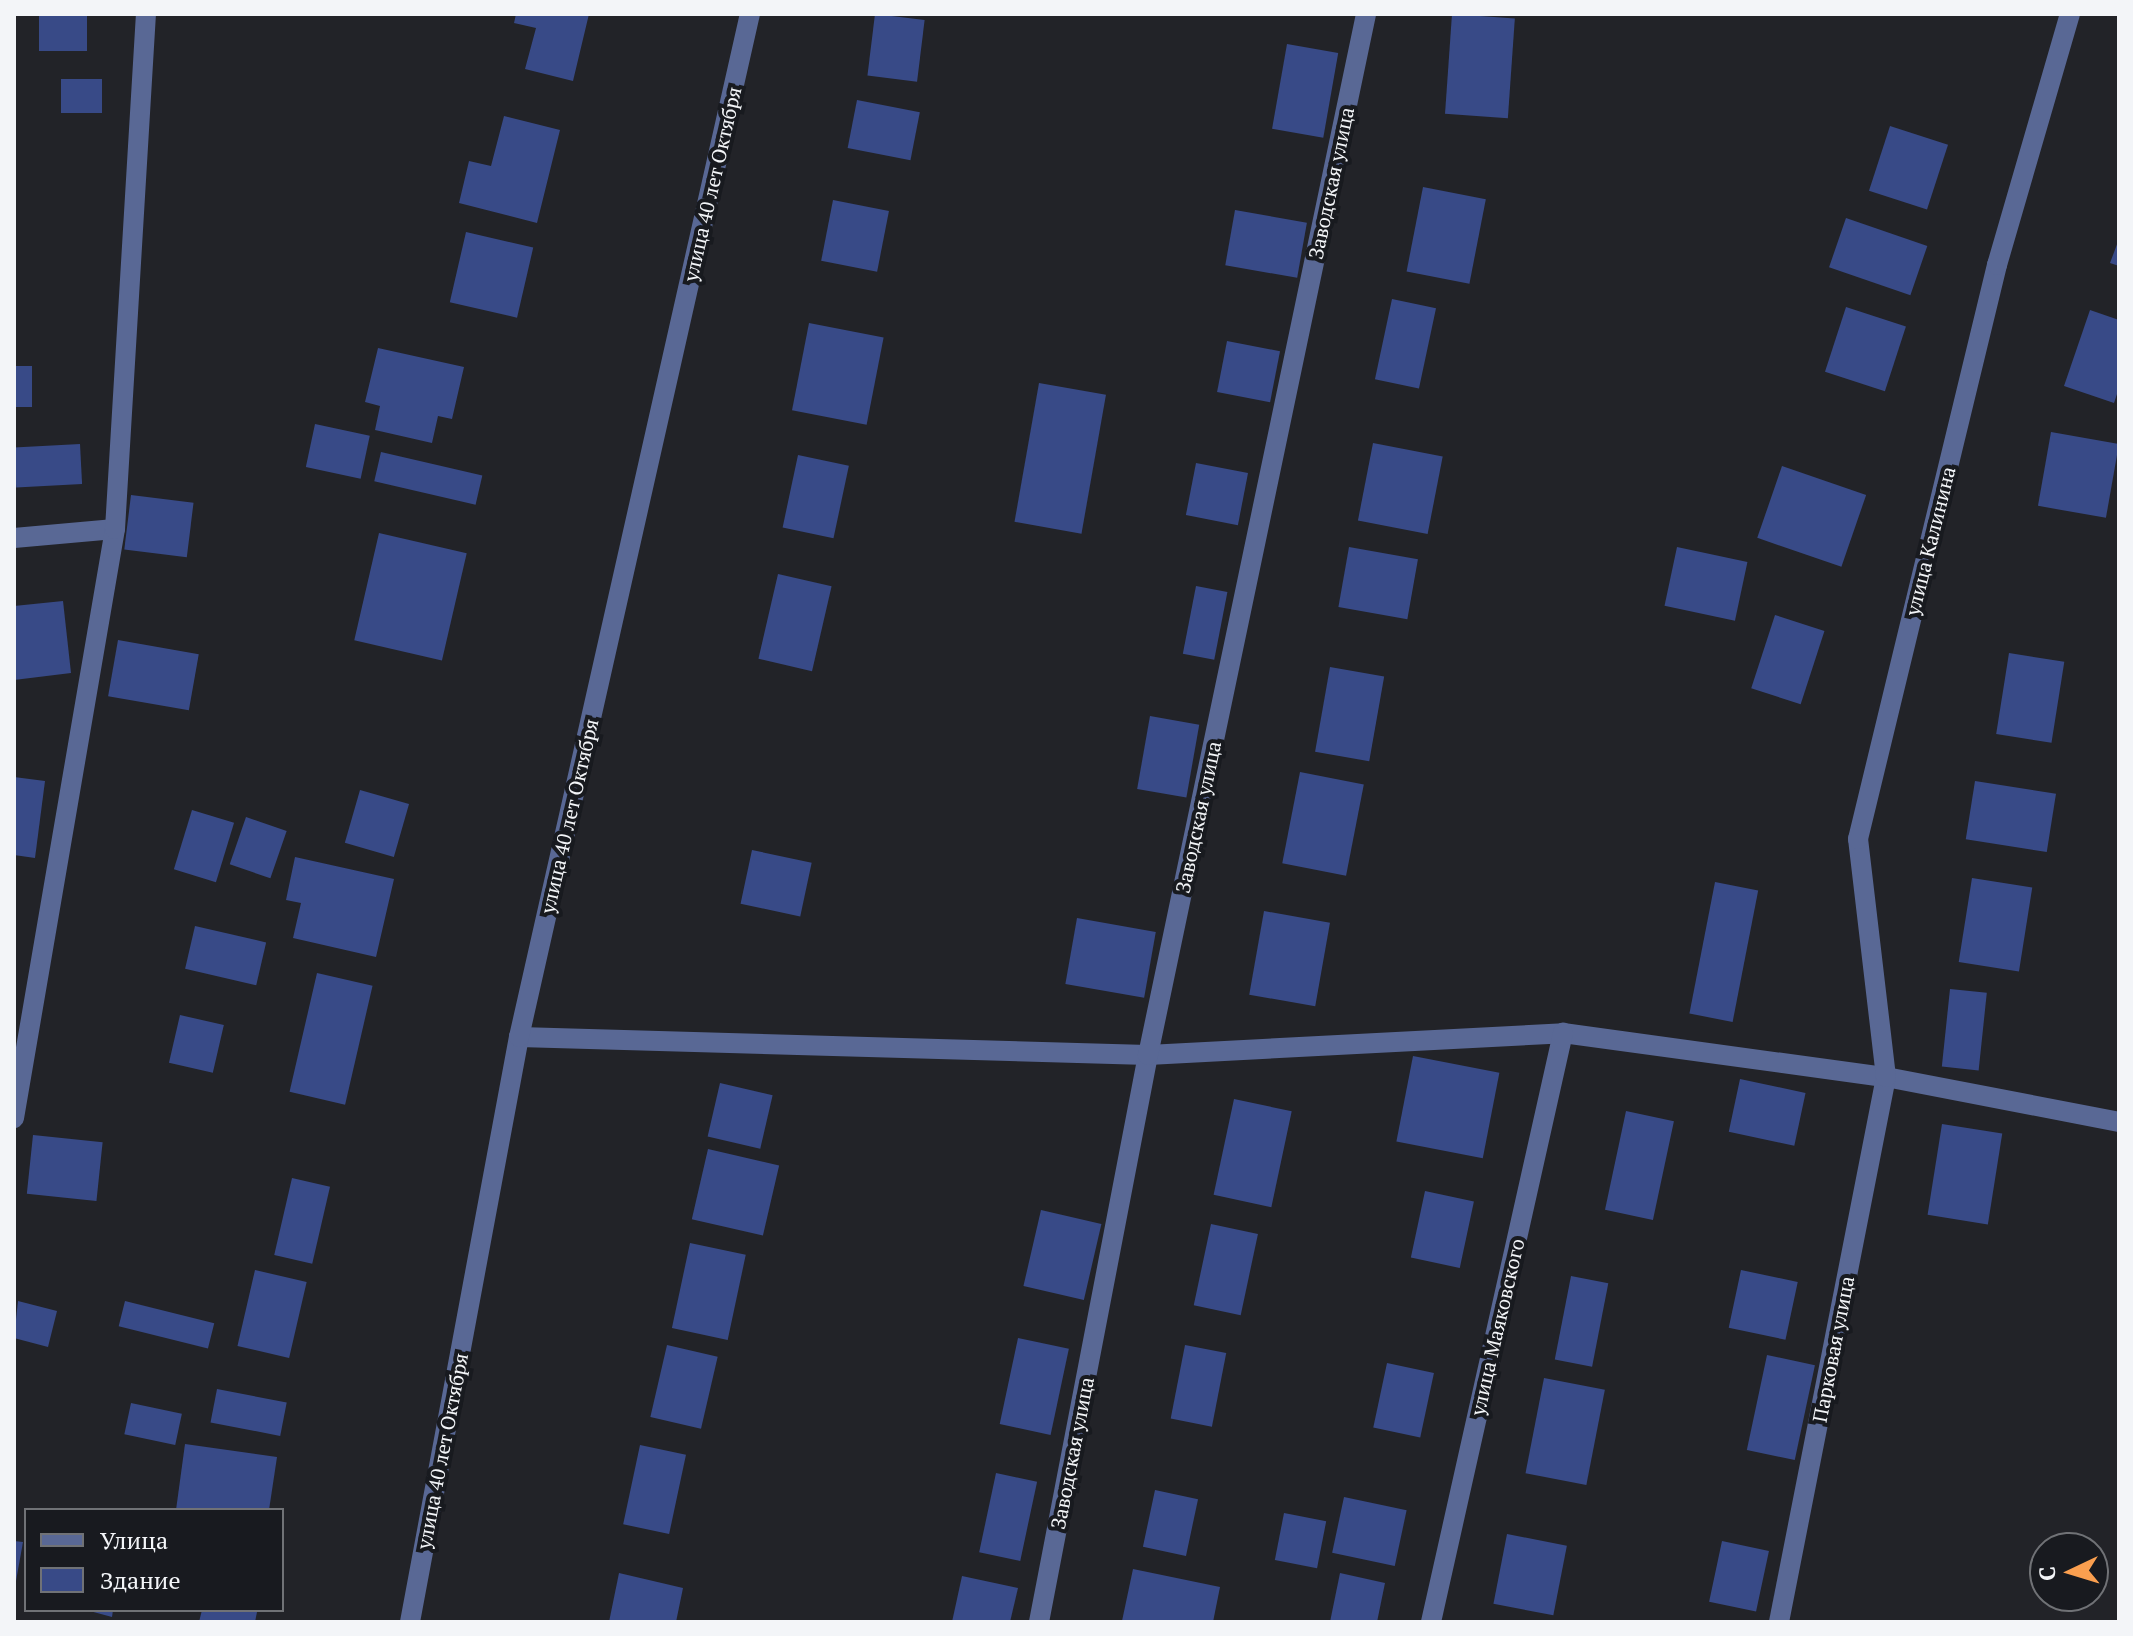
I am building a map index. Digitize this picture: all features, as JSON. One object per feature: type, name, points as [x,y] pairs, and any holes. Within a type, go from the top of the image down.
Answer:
[{"type":"street","points":[[14,1118],[16,1092],[115,529],[146,14]]},
{"type":"street","name":"улица 40 лет Октября","points":[[410,1622],[519,1037],[750,14]]},
{"type":"street","name":"Заводская улица","points":[[1039,1622],[1148,1055],[1366,14]]},
{"type":"street","name":"улица Калинина","points":[[1886,1077],[1858,839],[1997,265],[2070,14]]},
{"type":"street","points":[[14,538],[115,529]]},
{"type":"street","points":[[519,1037],[1148,1055],[1563,1033],[1886,1077],[2119,1122]]},
{"type":"street","name":"улица Маяковского","points":[[1431,1622],[1563,1033]]},
{"type":"street","name":"Парковая улица","points":[[1779,1622],[1886,1077]]},
{"type":"building","points":[[39,14],[87,14],[87,51],[39,51]]},
{"type":"building","points":[[516,14],[589,14],[573,81],[525,69],[536,28],[514,23]]},
{"type":"building","points":[[875,14],[925,20],[917,82],[867,76]]},
{"type":"building","points":[[1452,14],[1515,18],[1508,118],[1445,114]]},
{"type":"building","points":[[1287,44],[1338,53],[1323,138],[1272,129]]},
{"type":"building","points":[[61,79],[102,79],[102,113],[61,113]]},
{"type":"building","points":[[857,100],[920,112],[910,160],[848,148]]},
{"type":"building","points":[[504,116],[560,130],[537,223],[459,203],[469,161],[491,166]]},
{"type":"building","points":[[1890,126],[1948,145],[1927,210],[1869,191]]},
{"type":"building","points":[[1423,187],[1486,199],[1469,284],[1407,271]]},
{"type":"building","points":[[833,200],[889,211],[877,272],[821,261]]},
{"type":"building","points":[[1235,210],[1307,223],[1297,278],[1225,265]]},
{"type":"building","points":[[1846,218],[1927,246],[1910,295],[1829,267]]},
{"type":"building","points":[[466,232],[533,248],[517,318],[450,302]]},
{"type":"building","points":[[2119,239],[2119,266],[2110,263]]},
{"type":"building","points":[[1392,299],[1436,308],[1419,389],[1375,379]]},
{"type":"building","points":[[1846,307],[1906,326],[1885,391],[1825,372]]},
{"type":"building","points":[[2090,310],[2119,320],[2119,388],[2114,403],[2064,386]]},
{"type":"building","points":[[809,323],[884,338],[867,425],[792,410]]},
{"type":"building","points":[[1227,341],[1280,351],[1270,402],[1217,392]]},
{"type":"building","points":[[378,348],[464,367],[452,419],[438,416],[432,443],[375,430],[380,406],[365,402]]},
{"type":"building","points":[[14,366],[32,366],[32,407],[14,407]]},
{"type":"building","points":[[1039,383],[1106,395],[1081,534],[1015,522]]},
{"type":"building","points":[[315,424],[370,436],[361,479],[306,467]]},
{"type":"building","points":[[2051,432],[2119,444],[2106,518],[2038,506]]},
{"type":"building","points":[[1373,443],[1443,457],[1428,534],[1358,521]]},
{"type":"building","points":[[80,444],[82,484],[16,487],[14,447]]},
{"type":"building","points":[[381,452],[482,475],[476,505],[374,481]]},
{"type":"building","points":[[798,455],[849,466],[833,538],[783,527]]},
{"type":"building","points":[[1196,463],[1248,473],[1238,525],[1186,515]]},
{"type":"building","points":[[1782,466],[1866,495],[1841,567],[1757,538]]},
{"type":"building","points":[[131,495],[194,503],[187,557],[124,550]]},
{"type":"building","points":[[379,533],[467,553],[442,660],[354,640]]},
{"type":"building","points":[[1349,547],[1418,559],[1407,619],[1338,607]]},
{"type":"building","points":[[1677,547],[1747,562],[1735,621],[1665,606]]},
{"type":"building","points":[[778,574],[832,586],[812,671],[758,659]]},
{"type":"building","points":[[1196,586],[1227,592],[1214,660],[1183,654]]},
{"type":"building","points":[[63,601],[71,673],[14,680],[14,606]]},
{"type":"building","points":[[1775,615],[1824,631],[1801,704],[1751,688]]},
{"type":"building","points":[[118,640],[199,654],[189,710],[108,696]]},
{"type":"building","points":[[2009,653],[2064,662],[2051,743],[1996,734]]},
{"type":"building","points":[[1330,667],[1384,677],[1369,761],[1315,752]]},
{"type":"building","points":[[1150,716],[1199,725],[1186,798],[1137,789]]},
{"type":"building","points":[[1300,772],[1364,784],[1346,876],[1282,863]]},
{"type":"building","points":[[14,777],[45,781],[35,858],[14,855]]},
{"type":"building","points":[[1975,781],[2056,794],[2047,852],[1966,839]]},
{"type":"building","points":[[360,790],[409,804],[394,857],[345,843]]},
{"type":"building","points":[[192,810],[234,823],[216,882],[174,869]]},
{"type":"building","points":[[246,817],[287,831],[270,878],[230,864]]},
{"type":"building","points":[[752,850],[812,863],[800,916],[741,904]]},
{"type":"building","points":[[295,857],[394,879],[376,957],[293,938],[301,903],[286,900]]},
{"type":"building","points":[[1972,878],[2032,888],[2019,971],[1959,962]]},
{"type":"building","points":[[1715,882],[1758,890],[1733,1022],[1689,1014]]},
{"type":"building","points":[[1264,911],[1330,923],[1315,1006],[1249,995]]},
{"type":"building","points":[[1077,918],[1156,932],[1144,998],[1065,984]]},
{"type":"building","points":[[195,926],[266,942],[256,985],[185,969]]},
{"type":"building","points":[[317,973],[373,986],[345,1105],[290,1092]]},
{"type":"building","points":[[1950,989],[1987,993],[1979,1070],[1942,1067]]},
{"type":"building","points":[[180,1015],[224,1025],[213,1073],[169,1063]]},
{"type":"building","points":[[1413,1056],[1499,1073],[1483,1158],[1396,1141]]},
{"type":"building","points":[[1740,1079],[1806,1093],[1794,1146],[1729,1132]]},
{"type":"building","points":[[720,1083],[773,1095],[760,1149],[708,1137]]},
{"type":"building","points":[[1234,1099],[1292,1111],[1271,1207],[1214,1195]]},
{"type":"building","points":[[1626,1111],[1674,1121],[1653,1220],[1605,1210]]},
{"type":"building","points":[[1942,1124],[2002,1134],[1988,1224],[1928,1215]]},
{"type":"building","points":[[33,1135],[103,1142],[96,1201],[27,1194]]},
{"type":"building","points":[[708,1149],[779,1165],[763,1236],[692,1219]]},
{"type":"building","points":[[292,1178],[330,1187],[312,1264],[274,1255]]},
{"type":"building","points":[[1425,1191],[1474,1201],[1460,1268],[1411,1258]]},
{"type":"building","points":[[1041,1210],[1101,1224],[1084,1300],[1023,1286]]},
{"type":"building","points":[[1211,1224],[1258,1234],[1241,1315],[1194,1305]]},
{"type":"building","points":[[690,1243],[746,1255],[728,1340],[672,1328]]},
{"type":"building","points":[[255,1270],[307,1282],[289,1358],[237,1346]]},
{"type":"building","points":[[1741,1270],[1798,1282],[1785,1340],[1729,1328]]},
{"type":"building","points":[[1571,1276],[1608,1283],[1592,1367],[1555,1359]]},
{"type":"building","points":[[18,1301],[57,1311],[48,1347],[14,1338]]},
{"type":"building","points":[[125,1301],[214,1323],[208,1348],[119,1326]]},
{"type":"building","points":[[1018,1338],[1069,1349],[1051,1435],[1000,1424]]},
{"type":"building","points":[[667,1345],[718,1357],[701,1429],[650,1417]]},
{"type":"building","points":[[1185,1345],[1226,1353],[1212,1427],[1171,1419]]},
{"type":"building","points":[[1767,1355],[1815,1365],[1795,1460],[1747,1450]]},
{"type":"building","points":[[1387,1363],[1434,1373],[1420,1438],[1373,1428]]},
{"type":"building","points":[[1544,1378],[1605,1390],[1586,1485],[1525,1473]]},
{"type":"building","points":[[217,1389],[287,1403],[280,1436],[211,1422]]},
{"type":"building","points":[[131,1403],[182,1414],[175,1445],[124,1434]]},
{"type":"building","points":[[185,1444],[277,1457],[269,1508],[176,1508]]},
{"type":"building","points":[[640,1445],[686,1455],[669,1534],[623,1524]]},
{"type":"building","points":[[996,1473],[1037,1482],[1020,1561],[979,1552]]},
{"type":"building","points":[[1155,1490],[1198,1499],[1186,1556],[1143,1547]]},
{"type":"building","points":[[1344,1497],[1407,1510],[1395,1566],[1332,1553]]},
{"type":"building","points":[[1284,1513],[1326,1521],[1317,1568],[1275,1560]]},
{"type":"building","points":[[1507,1534],[1567,1546],[1553,1615],[1493,1604]]},
{"type":"building","points":[[14,1541],[23,1542],[16,1581],[14,1581]]},
{"type":"building","points":[[1722,1541],[1769,1551],[1756,1612],[1709,1602]]},
{"type":"building","points":[[1133,1569],[1220,1587],[1213,1622],[1122,1621]]},
{"type":"building","points":[[619,1573],[683,1588],[676,1622],[609,1622]]},
{"type":"building","points":[[1340,1573],[1385,1583],[1377,1622],[1330,1622]]},
{"type":"building","points":[[962,1576],[1018,1588],[1010,1622],[952,1622]]},
{"type":"building","points":[[93,1612],[113,1612],[112,1617]]},
{"type":"building","points":[[202,1612],[257,1612],[255,1622],[199,1622]]}]
